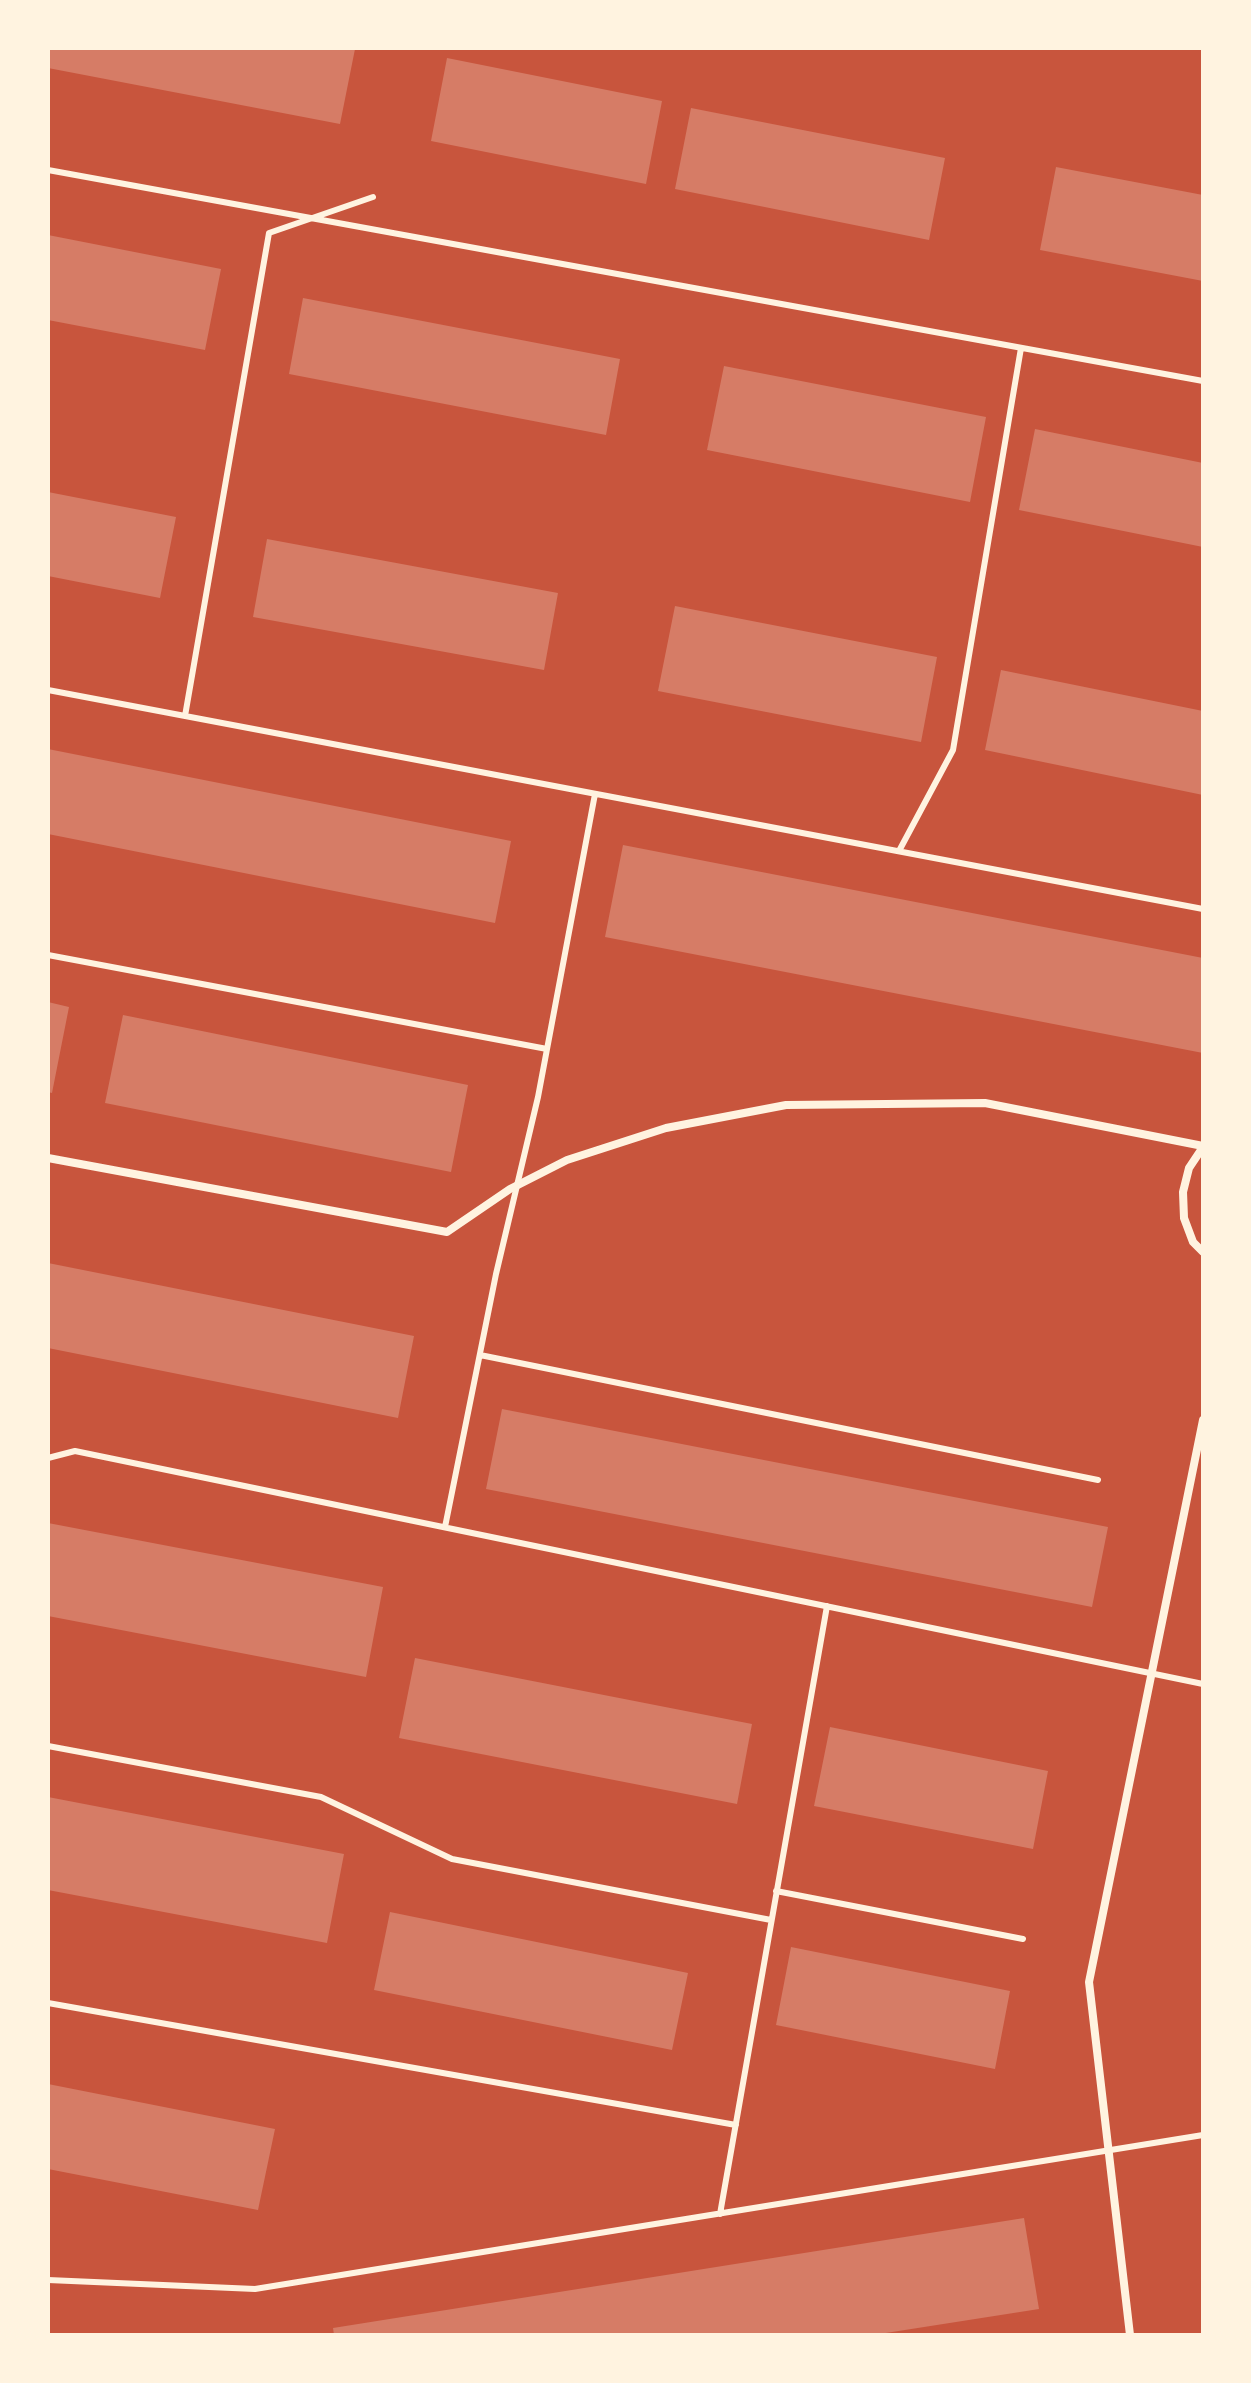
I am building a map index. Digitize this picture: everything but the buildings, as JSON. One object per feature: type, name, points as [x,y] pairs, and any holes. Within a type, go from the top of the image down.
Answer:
[{"type":"street","points":[[48,1158],[447,1232],[510,1189],[567,1160],[666,1128],[786,1105],[985,1103],[1203,1147],[1189,1168],[1183,1192],[1184,1218],[1193,1242],[1203,1252]]},
{"type":"street","points":[[1130,2335],[1089,1982],[1203,1420]]},
{"type":"lane","points":[[48,170],[1203,381]]},
{"type":"lane","points":[[185,716],[269,233],[373,197]]},
{"type":"lane","points":[[899,851],[953,750],[1021,348]]},
{"type":"lane","points":[[48,690],[1203,909]]},
{"type":"lane","points":[[445,1527],[547,1049],[595,794]]},
{"type":"lane","points":[[48,955],[547,1049]]},
{"type":"lane","points":[[480,1355],[1098,1480]]},
{"type":"lane","points":[[48,1458],[75,1451],[1203,1684]]},
{"type":"lane","points":[[720,2214],[827,1606]]},
{"type":"lane","points":[[48,1746],[321,1797],[452,1859],[771,1920]]},
{"type":"lane","points":[[776,1891],[1023,1939]]},
{"type":"lane","points":[[48,2003],[736,2125]]},
{"type":"lane","points":[[48,2280],[255,2289],[1203,2135]]}]
